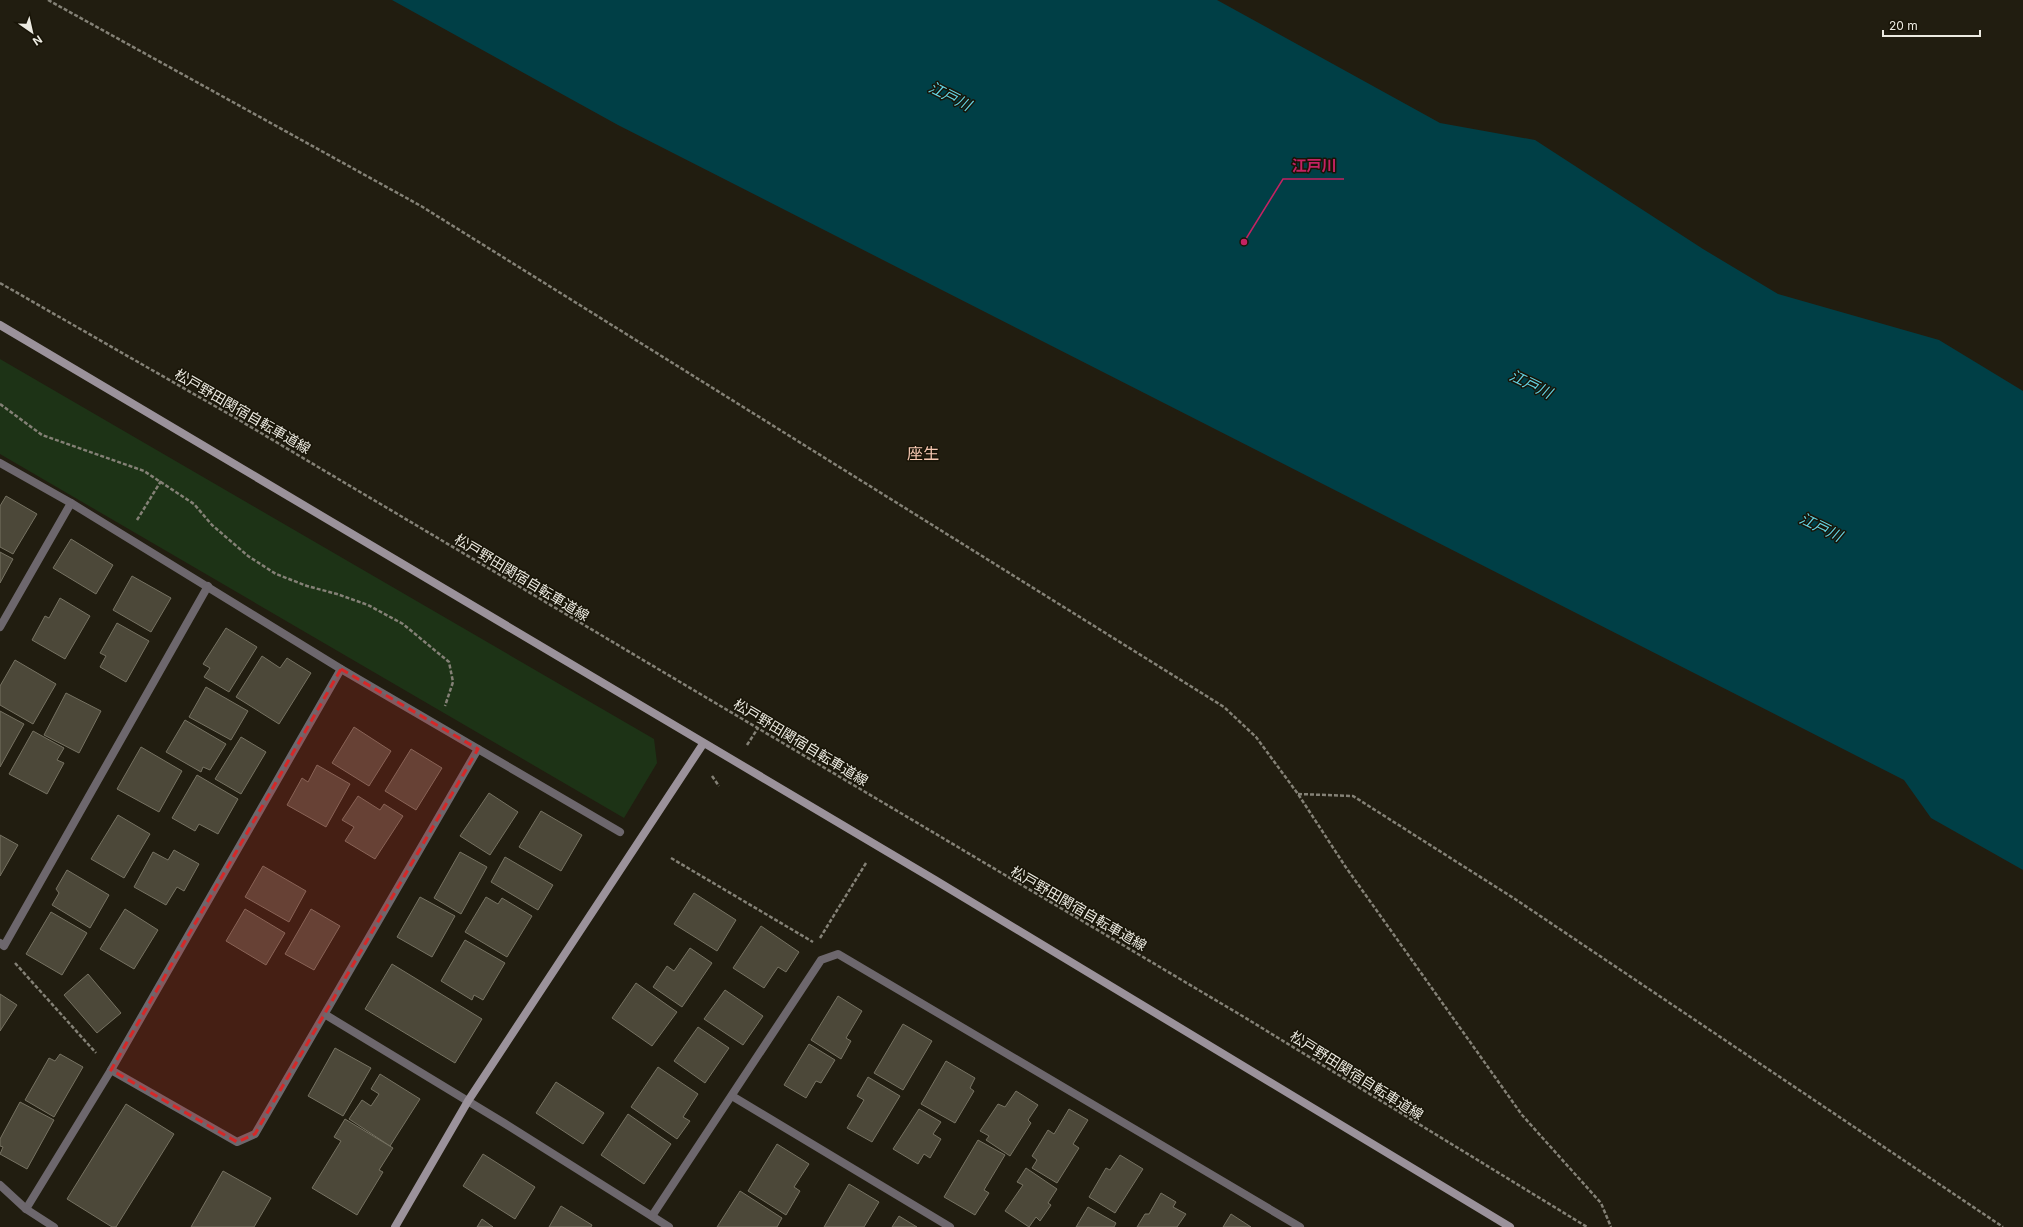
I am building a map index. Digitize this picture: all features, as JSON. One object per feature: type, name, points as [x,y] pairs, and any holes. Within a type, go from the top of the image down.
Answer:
[{"type":"street","points":[[0,325],[876,846],[1510,1227]]},
{"type":"street","points":[[0,463],[71,503],[341,669],[620,832]]},
{"type":"street","points":[[0,627],[71,503]]},
{"type":"street","points":[[2,944],[208,586]]},
{"type":"street","points":[[26,1208],[111,1070],[341,669]]},
{"type":"street","points":[[395,1227],[468,1101],[703,744]]},
{"type":"street","points":[[111,1070],[237,1142],[255,1134],[326,1015],[478,749]]},
{"type":"street","points":[[652,1216],[821,960],[838,954],[1300,1227]]},
{"type":"street","points":[[326,1015],[468,1101],[669,1227]]},
{"type":"street","points":[[732,1096],[950,1227]]},
{"type":"street","points":[[0,1185],[26,1208],[54,1227]]},
{"type":"path","points":[[48,0],[421,206],[1224,707],[1256,737],[1298,794],[1345,866],[1522,1115],[1601,1203],[1611,1227]]},
{"type":"path","name":"松戸野田関宿自転車道線","points":[[0,283],[234,417],[1244,1017],[1586,1227]]},
{"type":"path","points":[[0,404],[42,435],[82,450],[122,462],[144,471],[161,481],[194,504],[212,525],[248,556],[276,574],[368,605],[403,624],[449,662],[453,682],[448,701],[435,724]]},
{"type":"path","points":[[127,537],[161,481]]},
{"type":"path","points":[[744,750],[758,728]]},
{"type":"path","points":[[712,776],[719,786]]},
{"type":"path","points":[[1298,794],[1353,796],[1515,899],[2003,1227]]},
{"type":"path","points":[[671,858],[816,945],[876,846]]},
{"type":"path","points":[[2,944],[12,960],[111,1070]]},
{"type":"highlighted area","points":[[341,669],[478,749],[255,1134],[237,1142],[111,1070]]},
{"type":"green space","points":[[0,359],[654,739],[657,763],[624,818],[0,454]]},
{"type":"water","points":[[392,0],[1217,0],[1440,123],[1535,140],[1703,249],[1778,294],[1939,340],[2023,391],[2023,870],[1931,818],[1904,780],[618,125]]},
{"type":"building","points":[[6,496],[37,514],[13,554],[0,547],[0,506]]},
{"type":"building","points":[[71,539],[113,565],[96,594],[53,568]]},
{"type":"building","points":[[0,552],[13,559],[0,583]]},
{"type":"building","points":[[132,576],[171,598],[151,632],[113,610]]},
{"type":"building","points":[[60,598],[90,616],[65,659],[32,640],[45,616],[49,618]]},
{"type":"building","points":[[117,623],[149,641],[126,682],[100,667],[106,656],[100,653]]},
{"type":"building","points":[[226,628],[257,647],[229,692],[204,677],[210,668],[203,664]]},
{"type":"building","points":[[262,656],[280,668],[287,658],[311,673],[279,724],[236,697]]},
{"type":"building","points":[[15,660],[56,684],[33,724],[0,705],[0,686]]},
{"type":"building","points":[[206,687],[248,711],[231,740],[189,717]]},
{"type":"building","points":[[66,693],[101,711],[79,753],[44,735]]},
{"type":"building","points":[[0,711],[24,724],[0,767]]},
{"type":"building","points":[[185,720],[226,744],[210,770],[203,767],[201,772],[166,752]]},
{"type":"building","points":[[354,727],[391,751],[369,786],[332,763]]},
{"type":"building","points":[[33,731],[64,748],[57,760],[64,763],[47,794],[9,774]]},
{"type":"building","points":[[241,737],[266,752],[241,794],[215,779]]},
{"type":"building","points":[[141,747],[182,771],[159,812],[117,789]]},
{"type":"building","points":[[411,749],[442,768],[416,810],[385,791]]},
{"type":"building","points":[[317,765],[350,784],[326,827],[287,805],[302,778],[308,782]]},
{"type":"building","points":[[197,775],[238,799],[218,834],[199,824],[195,831],[172,818]]},
{"type":"building","points":[[489,793],[518,812],[490,855],[460,836]]},
{"type":"building","points":[[358,796],[380,810],[384,804],[403,816],[375,859],[345,841],[354,827],[342,820]]},
{"type":"building","points":[[541,811],[582,835],[561,871],[519,847]]},
{"type":"building","points":[[118,815],[150,834],[124,878],[91,859]]},
{"type":"building","points":[[0,835],[18,845],[0,876]]},
{"type":"building","points":[[174,850],[199,864],[184,891],[177,887],[166,905],[134,887],[153,852],[168,860]]},
{"type":"building","points":[[460,852],[487,867],[461,914],[434,898]]},
{"type":"building","points":[[505,857],[553,885],[538,910],[491,882]]},
{"type":"building","points":[[263,866],[306,891],[289,922],[245,897]]},
{"type":"building","points":[[67,870],[109,895],[90,928],[52,905],[59,893],[56,889]]},
{"type":"building","points":[[694,893],[736,920],[717,951],[674,924]]},
{"type":"building","points":[[420,897],[455,916],[432,957],[397,937]]},
{"type":"building","points":[[486,897],[498,904],[502,898],[532,916],[507,957],[465,932]]},
{"type":"building","points":[[125,909],[158,930],[134,969],[100,949]]},
{"type":"building","points":[[245,909],[285,933],[266,965],[226,941]]},
{"type":"building","points":[[311,909],[340,926],[314,970],[285,954]]},
{"type":"building","points":[[51,912],[87,933],[62,975],[26,954]]},
{"type":"building","points":[[761,926],[799,952],[786,972],[778,967],[764,988],[733,968]]},
{"type":"building","points":[[465,940],[505,963],[483,1000],[474,995],[472,1000],[441,981]]},
{"type":"building","points":[[690,948],[712,963],[682,1007],[653,987],[667,966],[674,971]]},
{"type":"building","points":[[392,964],[482,1019],[455,1063],[365,1009]]},
{"type":"building","points":[[88,974],[121,1013],[97,1033],[64,995]]},
{"type":"building","points":[[636,983],[677,1012],[652,1046],[612,1018]]},
{"type":"building","points":[[725,990],[763,1016],[743,1045],[704,1019]]},
{"type":"building","points":[[0,994],[17,1005],[0,1031]]},
{"type":"building","points":[[838,996],[862,1011],[846,1038],[851,1041],[841,1059],[811,1040]]},
{"type":"building","points":[[903,1024],[932,1041],[903,1090],[874,1073]]},
{"type":"building","points":[[698,1027],[729,1048],[705,1083],[674,1061]]},
{"type":"building","points":[[809,1044],[835,1060],[821,1083],[816,1081],[806,1098],[784,1085]]},
{"type":"building","points":[[335,1048],[371,1068],[343,1116],[308,1096]]},
{"type":"building","points":[[60,1054],[83,1067],[54,1117],[25,1100],[49,1058],[55,1061]]},
{"type":"building","points":[[946,1061],[975,1078],[970,1088],[974,1091],[955,1123],[921,1104]]},
{"type":"building","points":[[658,1067],[698,1094],[683,1117],[690,1121],[677,1139],[631,1107]]},
{"type":"building","points":[[380,1074],[420,1099],[390,1146],[349,1119],[362,1100],[371,1106],[379,1094],[371,1089]]},
{"type":"building","points":[[868,1077],[900,1096],[872,1142],[847,1128],[864,1100],[857,1096]]},
{"type":"building","points":[[556,1082],[604,1113],[583,1144],[536,1113]]},
{"type":"building","points":[[1016,1091],[1038,1105],[1028,1120],[1031,1123],[1010,1156],[986,1140],[989,1136],[980,1131],[998,1104],[1005,1107]]},
{"type":"building","points":[[20,1102],[54,1120],[27,1169],[0,1154],[3,1147],[0,1146],[0,1139]]},
{"type":"building","points":[[126,1104],[174,1134],[116,1227],[112,1227],[67,1199]]},
{"type":"building","points":[[919,1109],[941,1122],[933,1134],[941,1139],[930,1158],[924,1154],[918,1164],[893,1149]]},
{"type":"building","points":[[1069,1109],[1088,1120],[1073,1144],[1079,1148],[1057,1183],[1032,1168],[1037,1160],[1032,1156],[1048,1130],[1054,1134]]},
{"type":"building","points":[[628,1114],[671,1144],[644,1184],[601,1155]]},
{"type":"building","points":[[345,1119],[393,1148],[379,1170],[383,1172],[357,1215],[312,1188],[341,1141],[334,1137]]},
{"type":"building","points":[[978,1140],[1005,1155],[984,1190],[989,1193],[975,1215],[944,1197]]},
{"type":"building","points":[[777,1144],[809,1164],[794,1187],[800,1191],[786,1215],[748,1191]]},
{"type":"building","points":[[483,1154],[535,1187],[515,1219],[463,1186]]},
{"type":"building","points":[[1120,1155],[1143,1169],[1115,1213],[1089,1197],[1106,1168],[1110,1170]]},
{"type":"building","points":[[1026,1168],[1057,1189],[1048,1203],[1051,1205],[1040,1221],[1036,1217],[1029,1227],[1005,1211],[1023,1185],[1017,1182]]},
{"type":"building","points":[[223,1171],[271,1198],[254,1227],[191,1227]]},
{"type":"building","points":[[849,1184],[879,1202],[864,1227],[824,1227]]},
{"type":"building","points":[[740,1191],[782,1218],[777,1227],[717,1227]]},
{"type":"building","points":[[1161,1193],[1176,1202],[1173,1207],[1186,1214],[1177,1227],[1137,1227],[1145,1214],[1149,1214]]},
{"type":"building","points":[[561,1206],[592,1225],[591,1227],[549,1227]]},
{"type":"building","points":[[1088,1207],[1116,1223],[1114,1227],[1076,1227]]},
{"type":"building","points":[[1231,1214],[1251,1227],[1223,1227]]},
{"type":"building","points":[[899,1216],[917,1227],[892,1227]]},
{"type":"building","points":[[482,1219],[493,1227],[477,1227]]},
{"type":"place","name":"江戸川","points":[[1244,242]]},
{"type":"district","name":"座生","points":[[923,453]]}]
